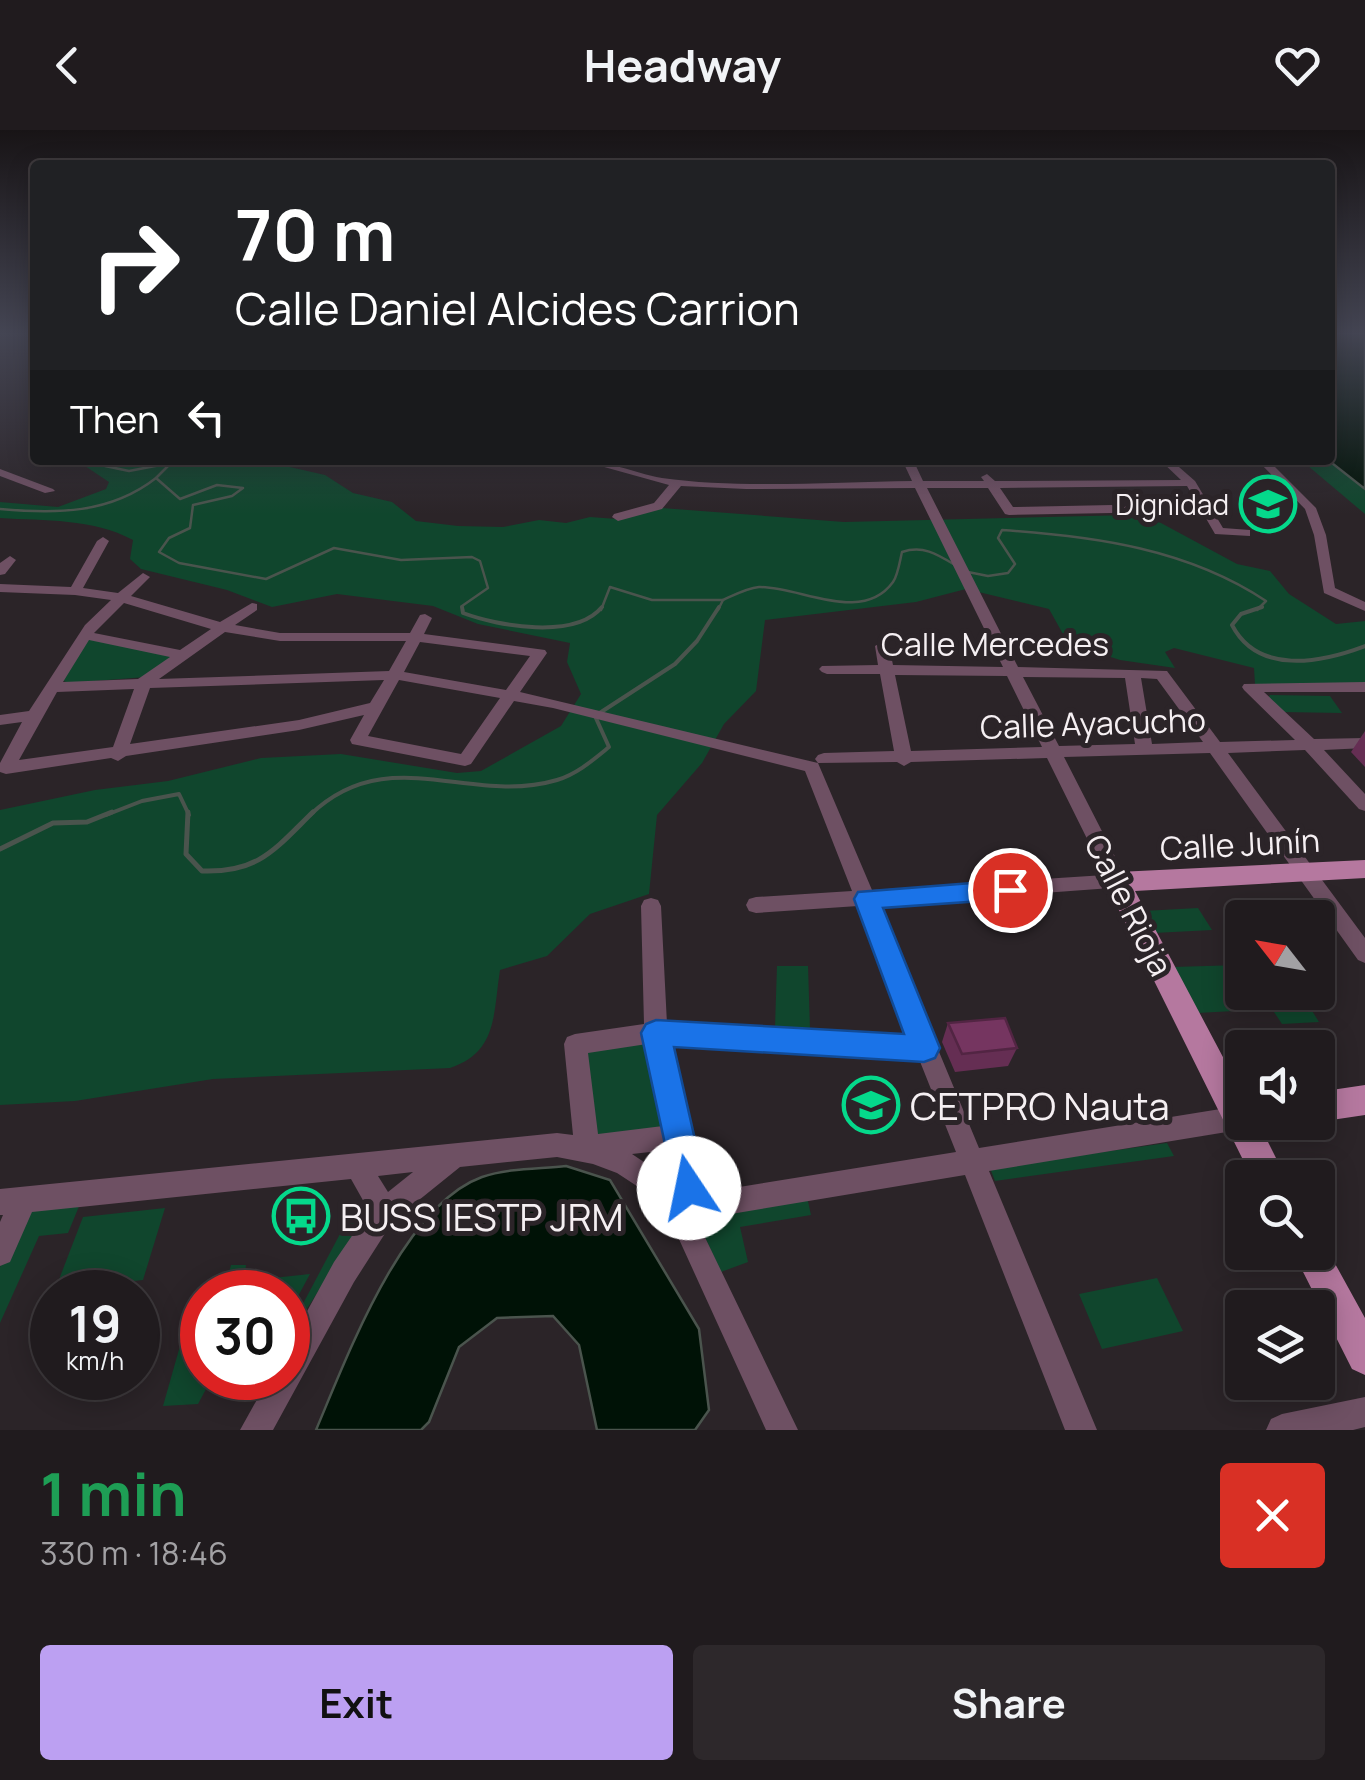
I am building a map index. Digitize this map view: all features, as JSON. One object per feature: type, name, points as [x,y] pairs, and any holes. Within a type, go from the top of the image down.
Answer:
[{"type":"main road","name":"Calle Junín","points":[[1118,882],[1365,869]]},
{"type":"main road","name":"Calle Rioja","points":[[1118,882],[1225,1087]]},
{"type":"main road","points":[[1335,1104],[1365,1100]]},
{"type":"main road","points":[[1320,1270],[1365,1356]]},
{"type":"street","points":[[606,465],[677,483],[1190,483]]},
{"type":"street","name":"Calle Rioja","points":[[908,465],[1118,882]]},
{"type":"street","points":[[979,465],[1009,511],[1112,509]]},
{"type":"street","points":[[1170,465],[1190,483],[1219,532],[1246,533]]},
{"type":"street","points":[[1267,465],[1310,508],[1320,535],[1329,590],[1365,607]]},
{"type":"street","points":[[0,472],[49,490]]},
{"type":"street","points":[[618,517],[658,506],[677,483]]},
{"type":"street","points":[[1129,508],[1208,512]]},
{"type":"street","points":[[75,591],[102,541]]},
{"type":"street","points":[[143,578],[85,636],[34,715],[6,768],[118,755],[299,725],[376,707]]},
{"type":"street","points":[[0,588],[75,591],[122,598],[221,627],[280,637],[416,637],[540,653],[465,760],[358,740],[416,637],[425,618]]},
{"type":"street","points":[[118,755],[145,681],[252,607]]},
{"type":"street","points":[[85,636],[182,655]]},
{"type":"street","points":[[882,646],[904,760]]},
{"type":"street","name":"Calle Mercedes","points":[[826,669],[1162,674],[1213,748]]},
{"type":"street","points":[[1132,673],[1144,749]]},
{"type":"street","points":[[52,687],[395,675],[553,703],[812,767],[1081,1430]]},
{"type":"street","points":[[1365,687],[1250,687],[1365,805]]},
{"type":"street","points":[[0,720],[34,715]]},
{"type":"street","name":"Calle Ayacucho","points":[[824,759],[904,760],[1365,743]]},
{"type":"street","points":[[1213,748],[1365,954]]},
{"type":"street","points":[[756,906],[1118,882]]},
{"type":"street","points":[[650,906],[656,1033],[689,1188],[686,1208],[690,1236],[782,1430]]},
{"type":"street","points":[[588,1148],[575,1044],[656,1033],[924,1048]]},
{"type":"street","points":[[588,1148],[631,1166],[666,1191],[682,1209],[1225,1121]]},
{"type":"street","points":[[0,1252],[12,1201],[360,1167],[525,1145],[588,1148],[679,1136]]},
{"type":"street","points":[[310,1334],[344,1272],[384,1212],[456,1154]]},
{"type":"street","points":[[360,1167],[384,1212]]},
{"type":"street","points":[[256,1430],[273,1400]]},
{"type":"street","points":[[1282,1430],[1365,1412]]},
{"type":"green space","points":[[281,465],[325,475],[353,493],[392,502],[416,521],[458,526],[503,527],[539,520],[566,523],[590,517],[617,519],[662,508],[844,522],[1130,515],[1161,523],[1237,564],[1270,571],[1289,594],[1336,624],[1365,621],[1365,684],[1255,684],[1254,668],[1174,648],[1165,652],[1175,668],[1120,660],[1068,643],[1049,609],[966,589],[916,602],[765,620],[756,691],[724,724],[702,763],[657,815],[649,894],[590,914],[547,956],[500,970],[490,1030],[485,1042],[466,1061],[450,1068],[213,1079],[75,1101],[0,1105],[0,810],[95,790],[168,781],[261,758],[341,754],[457,773],[481,771],[561,726],[581,694],[567,662],[570,643],[478,624],[433,606],[337,594],[272,607],[227,590],[141,569],[130,559],[133,540],[117,533],[68,522],[0,518],[0,502],[58,507],[106,489],[109,482],[85,466]]},
{"type":"green space","points":[[1307,465],[1334,465],[1365,489],[1365,514]]},
{"type":"green space","points":[[89,639],[174,656],[146,677],[68,683],[62,680]]},
{"type":"green space","points":[[1330,696],[1342,713],[1281,712],[1268,698]]},
{"type":"green space","points":[[1198,908],[1212,930],[1154,933],[1143,911]]},
{"type":"green space","points":[[1225,965],[1225,1010],[1253,1010],[1197,1013],[1173,967]]},
{"type":"green space","points":[[777,966],[808,966],[810,1029],[775,1027]]},
{"type":"green space","points":[[1273,1010],[1312,1010],[1319,1022],[1282,1024]]},
{"type":"green space","points":[[652,1036],[674,1130],[594,1144],[584,1048]]},
{"type":"green space","points":[[1167,1143],[1174,1156],[995,1181],[990,1168]]},
{"type":"green space","points":[[806,1192],[811,1215],[740,1227],[748,1262],[721,1272],[697,1220]]},
{"type":"green space","points":[[358,1200],[367,1216],[310,1304],[310,1291]]},
{"type":"green space","points":[[80,1204],[68,1233],[39,1236],[0,1323],[0,1267],[23,1216],[32,1208]]},
{"type":"green space","points":[[165,1208],[146,1270],[63,1270],[83,1217]]},
{"type":"green space","points":[[231,1265],[246,1265],[245,1270],[230,1270]]},
{"type":"green space","points":[[1157,1278],[1183,1331],[1102,1349],[1079,1294]]},
{"type":"green space","points":[[180,1346],[180,1400],[200,1400],[198,1404],[163,1406]]},
{"type":"shaded area","points":[[1335,393],[1365,393],[1365,489],[1334,465]]},
{"type":"shaded area","points":[[566,1166],[610,1180],[699,1329],[709,1410],[695,1430],[597,1430],[579,1345],[553,1316],[497,1318],[459,1347],[429,1422],[421,1430],[316,1430],[361,1325],[403,1250],[427,1218],[453,1193],[482,1177]]},
{"type":"building","points":[[1005,1018],[1017,1048],[962,1054],[948,1023]]},
{"type":"waterway","points":[[105,465],[129,471],[160,465]]},
{"type":"waterway","points":[[156,478],[169,465]]},
{"type":"waterway","points":[[0,509],[82,509],[120,499],[156,478]]},
{"type":"waterway","points":[[156,478],[180,499],[217,485],[243,488],[232,496],[193,505],[190,528],[169,538],[159,552],[179,563],[266,579],[334,548],[401,560],[472,557],[480,561],[488,588],[462,606],[463,610]]},
{"type":"waterway","points":[[968,572],[988,576],[1008,573],[1015,564],[998,538],[1002,530],[1071,536],[1139,548],[1205,569],[1266,601],[1259,608]]},
{"type":"waterway","points":[[723,600],[759,587],[829,600],[865,601],[880,595],[893,582],[902,552],[930,552],[955,565]]},
{"type":"waterway","points":[[601,610],[610,587],[652,600],[723,600]]},
{"type":"waterway","points":[[718,610],[723,600]]},
{"type":"waterway","points":[[462,607],[463,613],[478,618],[536,627],[574,624],[602,607]]},
{"type":"waterway","points":[[310,815],[339,793],[369,782],[399,778],[524,786],[571,774],[609,747],[595,716],[675,664],[697,641],[719,607]]},
{"type":"waterway","points":[[1259,608],[1241,614],[1232,625],[1257,652],[1291,661],[1310,660],[1365,646]]},
{"type":"waterway","points":[[106,815],[142,801],[179,794],[188,813]]},
{"type":"waterway","points":[[0,849],[53,823],[87,822],[112,812]]},
{"type":"waterway","points":[[188,813],[186,854],[202,871],[222,871],[265,856],[313,812]]},
{"type":"place","name":"Dignidad","points":[[1268,504]]},
{"type":"place","name":"CETPRO Nauta","points":[[871,1105]]},
{"type":"place","name":"BUSS IESTP JRM","points":[[301,1216]]},
{"type":"route","points":[[689,1188],[656,1033],[924,1048],[867,899],[1010,890]]}]
